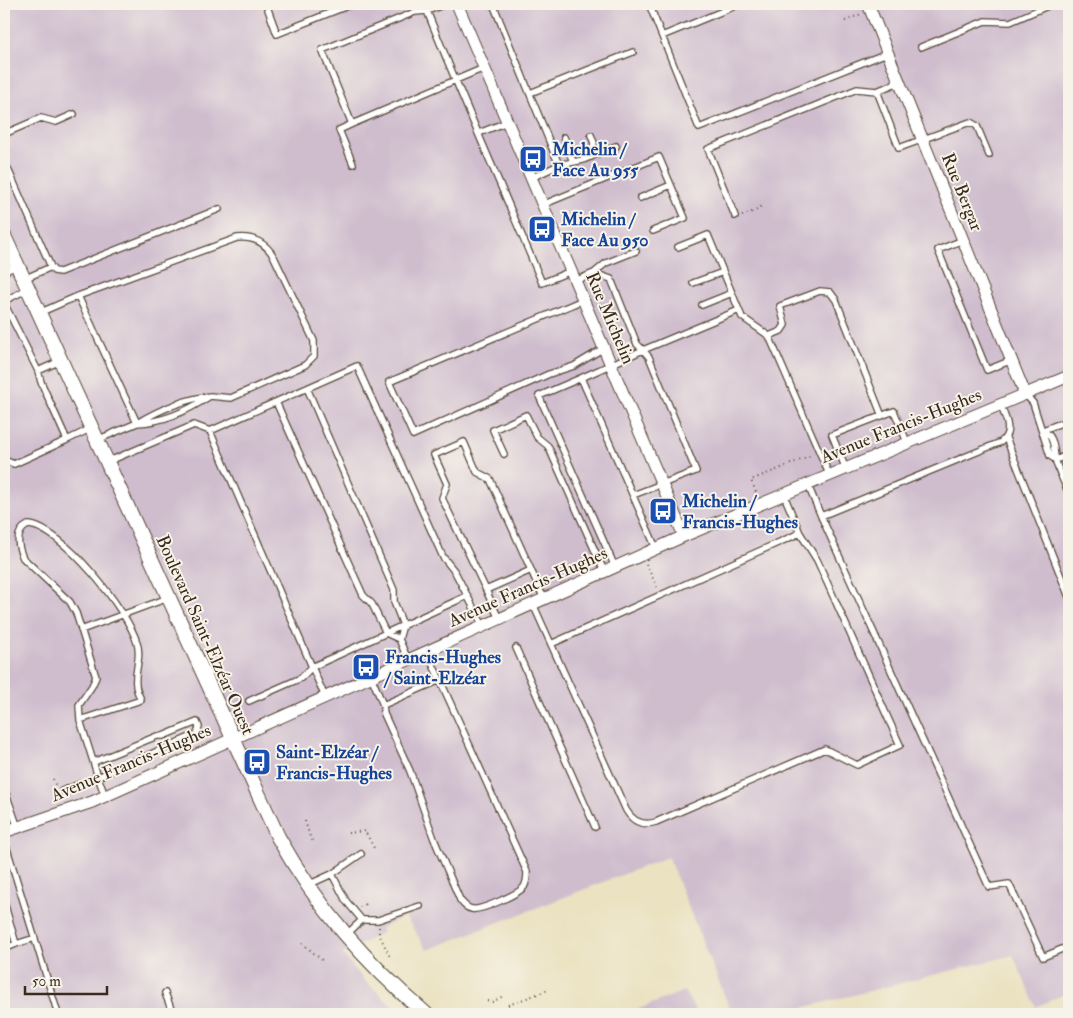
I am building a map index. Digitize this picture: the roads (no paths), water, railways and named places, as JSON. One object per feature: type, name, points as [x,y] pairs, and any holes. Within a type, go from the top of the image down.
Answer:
[{"type":"street","name":"Rue Michelin","points":[[457,4],[684,536]]},
{"type":"street","name":"Rue Bergar","points":[[868,4],[1025,394]]},
{"type":"street","name":"Boulevard Saint-Elzéar Ouest","points":[[4,236],[271,824],[308,885],[345,936],[374,968],[424,1014]]},
{"type":"street","name":"Avenue Francis-Hughes","points":[[4,832],[106,796],[782,493],[1069,376]]},
{"type":"lane","points":[[266,4],[277,34],[352,4]]},
{"type":"lane","points":[[352,124],[322,50],[415,12],[426,11],[445,4]]},
{"type":"lane","points":[[493,4],[559,165]]},
{"type":"lane","points":[[649,4],[699,128],[887,53]]},
{"type":"lane","points":[[662,36],[740,4]]},
{"type":"lane","points":[[920,47],[985,21],[1010,22],[1052,4]]},
{"type":"lane","points":[[426,11],[542,283],[594,273],[611,279],[637,344],[649,357],[696,471],[662,486],[652,487],[633,495]]},
{"type":"lane","points":[[530,93],[632,52]]},
{"type":"lane","points":[[353,164],[339,130],[484,68]]},
{"type":"lane","points":[[735,216],[708,149],[857,89],[877,91],[899,82]]},
{"type":"lane","points":[[877,91],[899,148],[972,122],[978,126],[989,155]]},
{"type":"lane","points":[[4,134],[41,118],[56,122],[74,114]]},
{"type":"lane","points":[[479,133],[507,122]]},
{"type":"lane","points":[[591,135],[594,143],[591,157]]},
{"type":"lane","points":[[564,137],[573,162]]},
{"type":"lane","points":[[531,178],[559,165],[591,157],[616,146]]},
{"type":"lane","points":[[542,204],[659,157],[685,218],[656,230]]},
{"type":"lane","points":[[4,160],[54,271],[60,272],[219,209]]},
{"type":"lane","points":[[640,198],[671,185]]},
{"type":"lane","points":[[678,247],[708,235],[742,317],[769,336],[829,474]]},
{"type":"lane","points":[[4,460],[14,464],[67,440],[137,423],[151,414],[194,398],[210,396],[231,398],[305,365],[314,356],[314,341],[274,257],[266,246],[254,240],[237,238],[78,296],[39,313]]},
{"type":"lane","points":[[963,240],[938,250],[987,370],[1012,360]]},
{"type":"lane","points":[[594,273],[606,263],[636,251]]},
{"type":"lane","points":[[4,272],[18,265]]},
{"type":"lane","points":[[51,267],[4,302],[38,370],[41,382],[67,440]]},
{"type":"lane","points":[[693,283],[723,272]]},
{"type":"lane","points":[[769,336],[781,331],[785,325],[780,306],[820,291],[830,292],[836,300],[882,416]]},
{"type":"lane","points":[[702,305],[732,293]]},
{"type":"lane","points":[[78,296],[137,423]]},
{"type":"lane","points":[[583,300],[389,382],[413,435],[549,374],[560,372],[604,348]]},
{"type":"lane","points":[[610,569],[539,396],[739,310]]},
{"type":"lane","points":[[38,370],[61,360]]},
{"type":"lane","points":[[107,462],[194,425],[210,430],[357,366],[443,557],[455,572],[483,626]]},
{"type":"lane","points":[[581,378],[656,548]]},
{"type":"lane","points":[[307,388],[394,590],[394,602],[404,625],[399,639]]},
{"type":"lane","points":[[1025,394],[1033,403],[1044,430],[1043,437],[1050,456],[1056,460],[1069,493]]},
{"type":"lane","points":[[276,402],[363,595],[372,604],[386,633],[399,639],[408,660]]},
{"type":"lane","points":[[1000,404],[1008,426],[1006,438],[1069,597]]},
{"type":"lane","points":[[845,468],[832,435],[894,411],[906,442]]},
{"type":"lane","points":[[504,454],[493,430],[526,415],[537,437],[548,446],[610,569]]},
{"type":"lane","points":[[1044,430],[1069,420]]},
{"type":"lane","points":[[210,430],[326,697]]},
{"type":"lane","points":[[820,516],[998,444],[1006,438]]},
{"type":"lane","points":[[499,619],[442,498],[447,484],[434,456],[464,442],[477,472],[490,479],[531,570],[551,644],[626,810],[632,818],[642,823],[659,821],[825,749],[857,765],[900,745],[817,560],[800,533],[782,493]]},
{"type":"lane","points":[[1056,460],[1069,454]]},
{"type":"lane","points":[[807,483],[820,516],[989,887],[1009,884],[1043,957],[1069,946]]},
{"type":"lane","points":[[80,720],[141,700],[136,686],[138,646],[130,626],[97,579],[61,542],[43,528],[32,525],[24,526],[18,540],[23,558],[70,602],[96,676],[79,706],[80,720],[98,778],[106,796]]},
{"type":"lane","points":[[551,644],[800,533]]},
{"type":"lane","points":[[486,590],[531,570]]},
{"type":"lane","points":[[249,701],[301,678],[312,667],[466,596]]},
{"type":"lane","points":[[81,630],[168,598]]},
{"type":"lane","points":[[516,648],[595,827]]},
{"type":"lane","points":[[371,676],[383,705],[384,714],[410,771],[437,848],[460,900],[466,907],[472,909],[485,906],[522,890],[527,872],[427,652]]},
{"type":"lane","points":[[383,705],[440,680]]},
{"type":"lane","points":[[62,791],[98,778],[197,734],[199,726],[197,722],[94,762]]},
{"type":"lane","points":[[4,788],[18,828]]},
{"type":"lane","points":[[4,839],[58,1014]]},
{"type":"lane","points":[[308,885],[332,874],[361,854]]},
{"type":"lane","points":[[332,874],[346,901],[362,920]]},
{"type":"lane","points":[[4,902],[16,944]]},
{"type":"lane","points":[[345,936],[362,920],[378,920],[420,906]]},
{"type":"lane","points":[[4,949],[35,938]]},
{"type":"lane","points":[[165,993],[173,1014]]},
{"type":"place","name":"Michelin / Face Au 955","points":[[533,159]]},
{"type":"place","name":"Michelin / Face Au 950","points":[[542,229]]},
{"type":"place","name":"Michelin / Francis-Hughes","points":[[663,511]]},
{"type":"place","name":"Francis-Hughes / Saint-Elzéar","points":[[366,667]]},
{"type":"place","name":"Saint-Elzéar / Francis-Hughes","points":[[257,762]]}]
